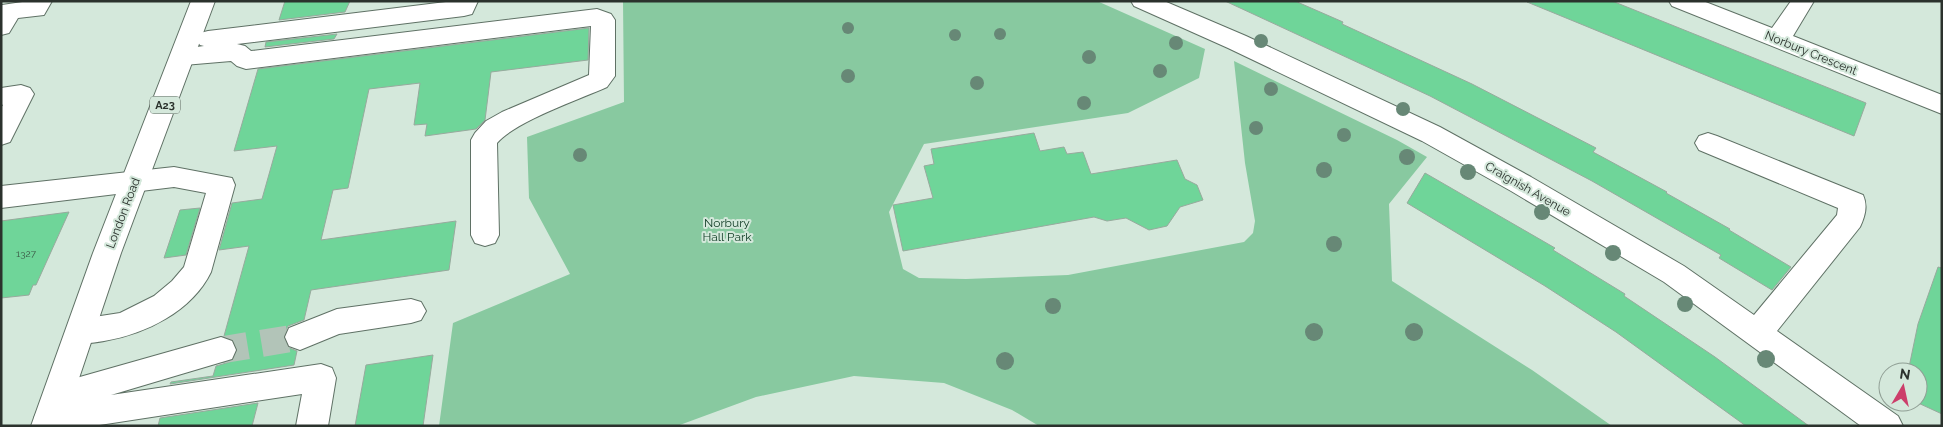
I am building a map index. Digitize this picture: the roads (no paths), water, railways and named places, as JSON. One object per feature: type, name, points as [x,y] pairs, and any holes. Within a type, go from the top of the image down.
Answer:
[{"type":"main road","points":[[1,28],[10,11],[36,9],[40,1]]},
{"type":"main road","name":"London Road","points":[[52,413],[94,289],[203,1]]},
{"type":"main road","points":[[186,49],[464,8],[466,1]]},
{"type":"main road","name":"Craignish Avenue","points":[[1142,1],[1237,42],[1431,134],[1674,274],[1887,426]]},
{"type":"main road","name":"Norbury Crescent","points":[[1680,1],[1942,105]]},
{"type":"main road","points":[[1779,40],[1785,27],[1803,1]]},
{"type":"main road","points":[[186,49],[236,52],[246,60],[597,17],[603,20],[603,76],[598,81],[511,118],[495,128],[484,140],[486,235]]},
{"type":"main road","points":[[1,135],[21,94],[5,96]]},
{"type":"main road","points":[[1708,143],[1853,203],[1850,218],[1757,333]]},
{"type":"main road","points":[[1,197],[174,177],[222,185],[197,272],[182,290],[164,305],[125,325],[80,332]]},
{"type":"main road","points":[[300,337],[337,322],[411,311]]},
{"type":"main road","points":[[52,413],[221,350]]},
{"type":"main road","points":[[52,413],[321,378],[312,426]]},
{"type":"tunnel","points":[[221,350],[300,337]]},
{"type":"park label","name":"Norbury Hall Park","points":[[727,230]]}]
